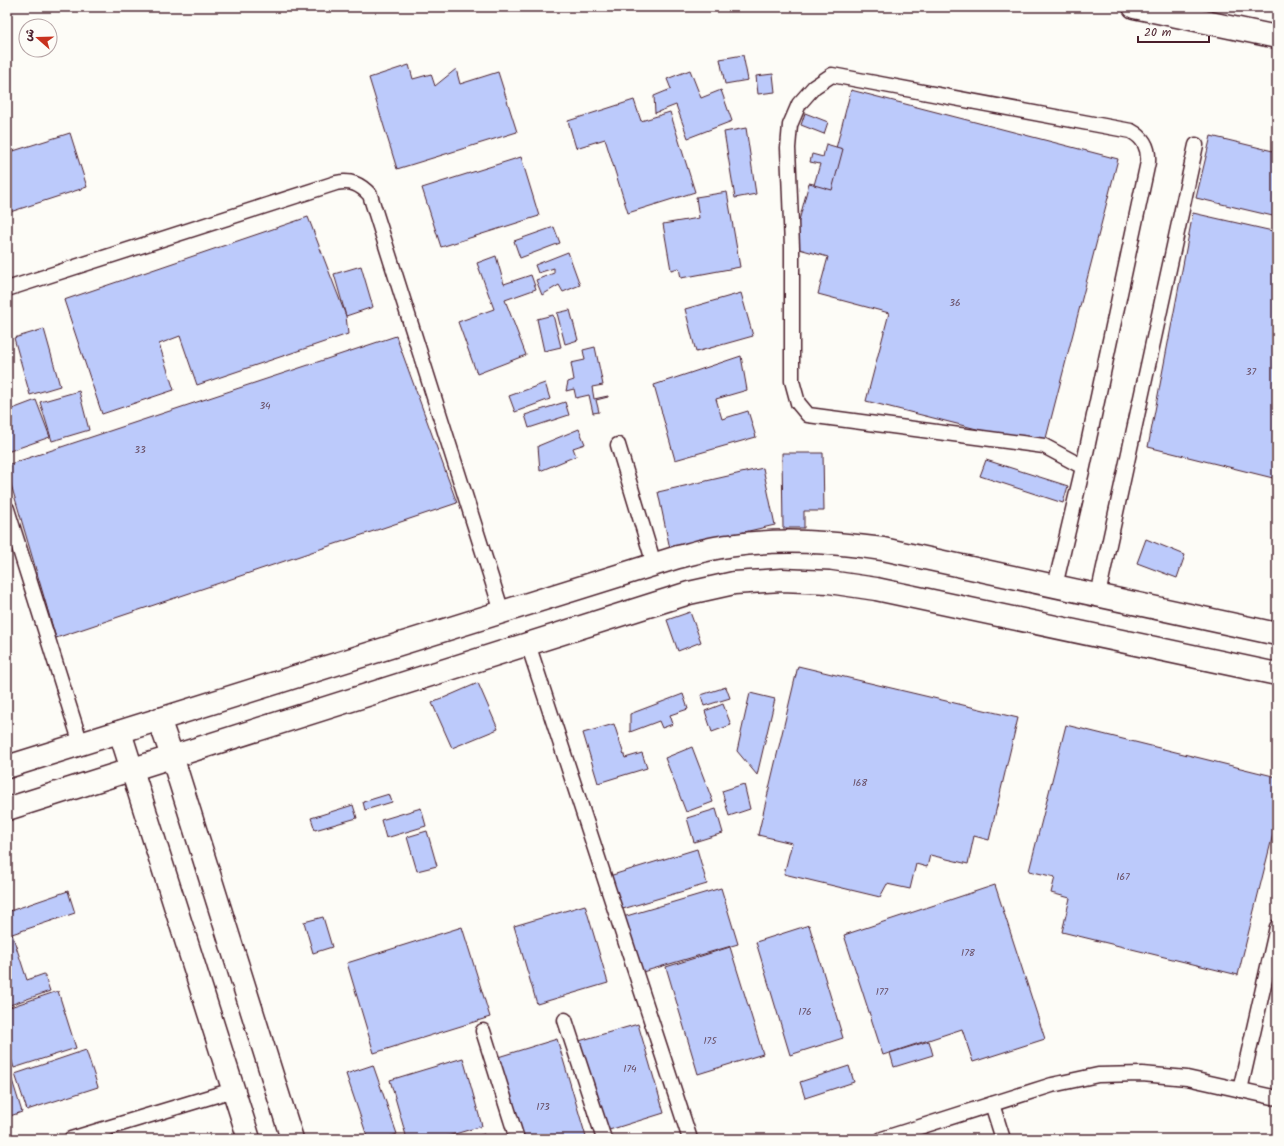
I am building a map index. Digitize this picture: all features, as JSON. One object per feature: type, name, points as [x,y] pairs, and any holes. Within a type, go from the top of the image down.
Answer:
[{"type":"street","points":[[1134,7],[1277,37]]},
{"type":"street","points":[[7,766],[120,732],[654,564],[728,546],[781,541],[832,543],[883,549],[1277,634]]},
{"type":"street","points":[[7,809],[689,592],[734,583],[782,580],[829,582],[876,589],[1277,674]]},
{"type":"street","points":[[159,719],[172,756],[292,1139]]},
{"type":"street","points":[[120,732],[133,769],[249,1139]]},
{"type":"lane","points":[[1055,586],[1083,467],[1148,162],[1149,154],[1144,140],[1131,131],[832,74],[814,87],[799,104],[790,125],[788,148],[792,248],[792,381],[798,403],[808,415],[1044,446],[1083,467]]},
{"type":"lane","points":[[1098,595],[1196,145]]},
{"type":"lane","points":[[7,289],[336,183],[346,181],[355,183],[364,188],[370,195],[502,612]]},
{"type":"lane","points":[[618,445],[654,564]]},
{"type":"lane","points":[[7,509],[12,540],[81,744]]},
{"type":"lane","points":[[528,644],[690,1139]]},
{"type":"lane","points":[[1240,1090],[1277,927]]},
{"type":"lane","points":[[565,1020],[604,1139]]},
{"type":"lane","points":[[484,1031],[517,1139]]},
{"type":"lane","points":[[882,1139],[905,1136],[1052,1084],[1098,1075],[1142,1074],[1187,1078],[1277,1098]]},
{"type":"lane","points":[[71,1139],[233,1090]]},
{"type":"lane","points":[[992,1104],[1003,1139]]},
{"type":"building","points":[[743,55],[748,80],[725,84],[720,59]]},
{"type":"building","points":[[409,65],[413,79],[431,74],[435,86],[456,69],[460,84],[498,72],[517,132],[397,169],[369,78]]},
{"type":"building","points":[[690,70],[701,98],[721,90],[732,121],[688,138],[676,105],[655,113],[654,96],[671,89],[667,79]]},
{"type":"building","points":[[773,74],[775,92],[758,94],[756,76]]},
{"type":"building","points":[[851,90],[1118,159],[1044,446],[866,401],[889,313],[818,294],[828,257],[792,247],[809,183],[826,187]]},
{"type":"building","points":[[634,100],[641,121],[670,112],[695,192],[628,213],[605,139],[576,148],[568,121]]},
{"type":"building","points":[[805,113],[828,122],[824,134],[801,125]]},
{"type":"building","points":[[746,128],[756,194],[735,198],[724,132]]},
{"type":"building","points":[[70,133],[87,187],[7,213],[7,153]]},
{"type":"building","points":[[1211,136],[1277,152],[1277,217],[1196,198]]},
{"type":"building","points":[[826,144],[843,149],[832,190],[814,185],[820,164],[810,162],[812,154],[823,157]]},
{"type":"building","points":[[521,157],[539,216],[441,247],[422,188]]},
{"type":"building","points":[[727,192],[740,267],[681,278],[679,268],[671,270],[663,224],[699,218],[696,197]]},
{"type":"building","points":[[1193,213],[1277,232],[1277,479],[1148,447]]},
{"type":"building","points":[[308,217],[346,316],[348,334],[197,385],[180,336],[159,344],[174,390],[102,414],[64,300]]},
{"type":"building","points":[[554,227],[560,243],[520,258],[514,241]]},
{"type":"building","points":[[568,252],[580,285],[563,292],[559,285],[542,295],[536,280],[554,273],[554,268],[538,273],[535,265]]},
{"type":"building","points":[[496,256],[504,284],[531,275],[536,289],[505,300],[526,355],[477,374],[458,322],[494,309],[477,263]]},
{"type":"building","points":[[361,266],[373,307],[346,316],[334,274]]},
{"type":"building","points":[[741,293],[753,336],[696,352],[685,309]]},
{"type":"building","points":[[570,310],[578,340],[565,344],[557,313]]},
{"type":"building","points":[[553,315],[561,347],[544,351],[537,319]]},
{"type":"building","points":[[44,329],[60,386],[30,395],[14,338]]},
{"type":"building","points":[[396,336],[457,503],[56,638],[7,471],[7,465]]},
{"type":"building","points":[[595,347],[603,385],[592,387],[594,399],[608,397],[596,400],[599,412],[593,413],[589,395],[576,398],[574,389],[566,391],[568,382],[574,380],[571,363],[585,360],[583,350]]},
{"type":"building","points":[[741,356],[747,390],[716,399],[722,419],[748,411],[756,437],[675,460],[654,385]]},
{"type":"building","points":[[545,383],[550,399],[515,412],[509,396]]},
{"type":"building","points":[[79,391],[89,430],[52,441],[40,402]]},
{"type":"building","points":[[36,400],[50,437],[7,452],[7,411]]},
{"type":"building","points":[[565,402],[569,415],[529,428],[525,415]]},
{"type":"building","points":[[579,429],[585,444],[573,448],[576,456],[540,471],[538,446]]},
{"type":"building","points":[[782,453],[823,453],[824,511],[804,511],[804,528],[783,528]]},
{"type":"building","points":[[986,460],[1068,486],[1063,503],[980,476]]},
{"type":"building","points":[[763,468],[775,525],[670,549],[658,492]]},
{"type":"building","points":[[1146,539],[1185,555],[1177,578],[1137,563]]},
{"type":"building","points":[[690,612],[701,642],[678,651],[667,620]]},
{"type":"building","points":[[798,666],[1018,718],[989,840],[974,836],[968,864],[930,855],[927,867],[916,864],[910,889],[887,884],[880,897],[784,874],[792,843],[758,835]]},
{"type":"building","points":[[478,683],[498,729],[452,748],[432,703]]},
{"type":"building","points":[[726,687],[730,698],[704,706],[701,695]]},
{"type":"building","points":[[750,693],[775,699],[757,775],[737,751]]},
{"type":"building","points":[[683,694],[688,709],[670,715],[673,724],[662,728],[659,721],[630,732],[630,714]]},
{"type":"building","points":[[723,704],[731,725],[712,732],[705,711]]},
{"type":"building","points":[[614,724],[625,758],[642,753],[647,768],[598,783],[583,733]]},
{"type":"building","points":[[1066,725],[1277,777],[1277,818],[1238,975],[1062,932],[1070,898],[1051,893],[1055,877],[1029,871]]},
{"type":"building","points":[[692,747],[713,802],[686,812],[665,758]]},
{"type":"building","points":[[744,784],[750,809],[729,816],[722,791]]},
{"type":"building","points":[[389,794],[392,802],[365,810],[363,802]]},
{"type":"building","points":[[353,805],[357,818],[315,830],[311,818]]},
{"type":"building","points":[[421,808],[426,826],[386,838],[381,820]]},
{"type":"building","points":[[716,809],[723,833],[694,842],[687,818]]},
{"type":"building","points":[[427,831],[437,866],[417,871],[407,837]]},
{"type":"building","points":[[697,849],[707,884],[616,911],[606,877]]},
{"type":"building","points":[[995,885],[1045,1039],[973,1062],[962,1029],[883,1055],[844,935]]},
{"type":"building","points":[[721,888],[738,944],[639,973],[623,917]]},
{"type":"building","points":[[68,891],[75,913],[12,934],[27,980],[44,974],[50,991],[7,1006],[7,912]]},
{"type":"building","points":[[585,905],[608,983],[537,1004],[514,926]]},
{"type":"building","points":[[323,917],[332,947],[313,953],[304,922]]},
{"type":"building","points":[[809,925],[843,1038],[790,1055],[756,942]]},
{"type":"building","points":[[462,927],[490,1017],[374,1053],[347,963]]},
{"type":"building","points":[[730,947],[763,1054],[698,1074],[666,967]]},
{"type":"building","points":[[58,991],[76,1048],[14,1068],[7,1045],[7,1008]]},
{"type":"building","points":[[638,1024],[664,1113],[606,1131],[579,1041]]},
{"type":"building","points":[[557,1039],[586,1137],[579,1139],[522,1139],[498,1057]]},
{"type":"building","points":[[929,1041],[933,1055],[894,1067],[890,1053]]},
{"type":"building","points":[[86,1050],[98,1087],[27,1110],[15,1074]]},
{"type":"building","points":[[463,1058],[482,1126],[438,1139],[407,1139],[390,1080]]},
{"type":"building","points":[[7,1064],[22,1112],[7,1117]]},
{"type":"building","points":[[373,1065],[397,1134],[383,1139],[368,1139],[346,1074]]},
{"type":"building","points":[[849,1066],[854,1082],[805,1098],[800,1082]]},
{"type":"building","points":[[484,1134],[485,1139],[469,1139]]}]
